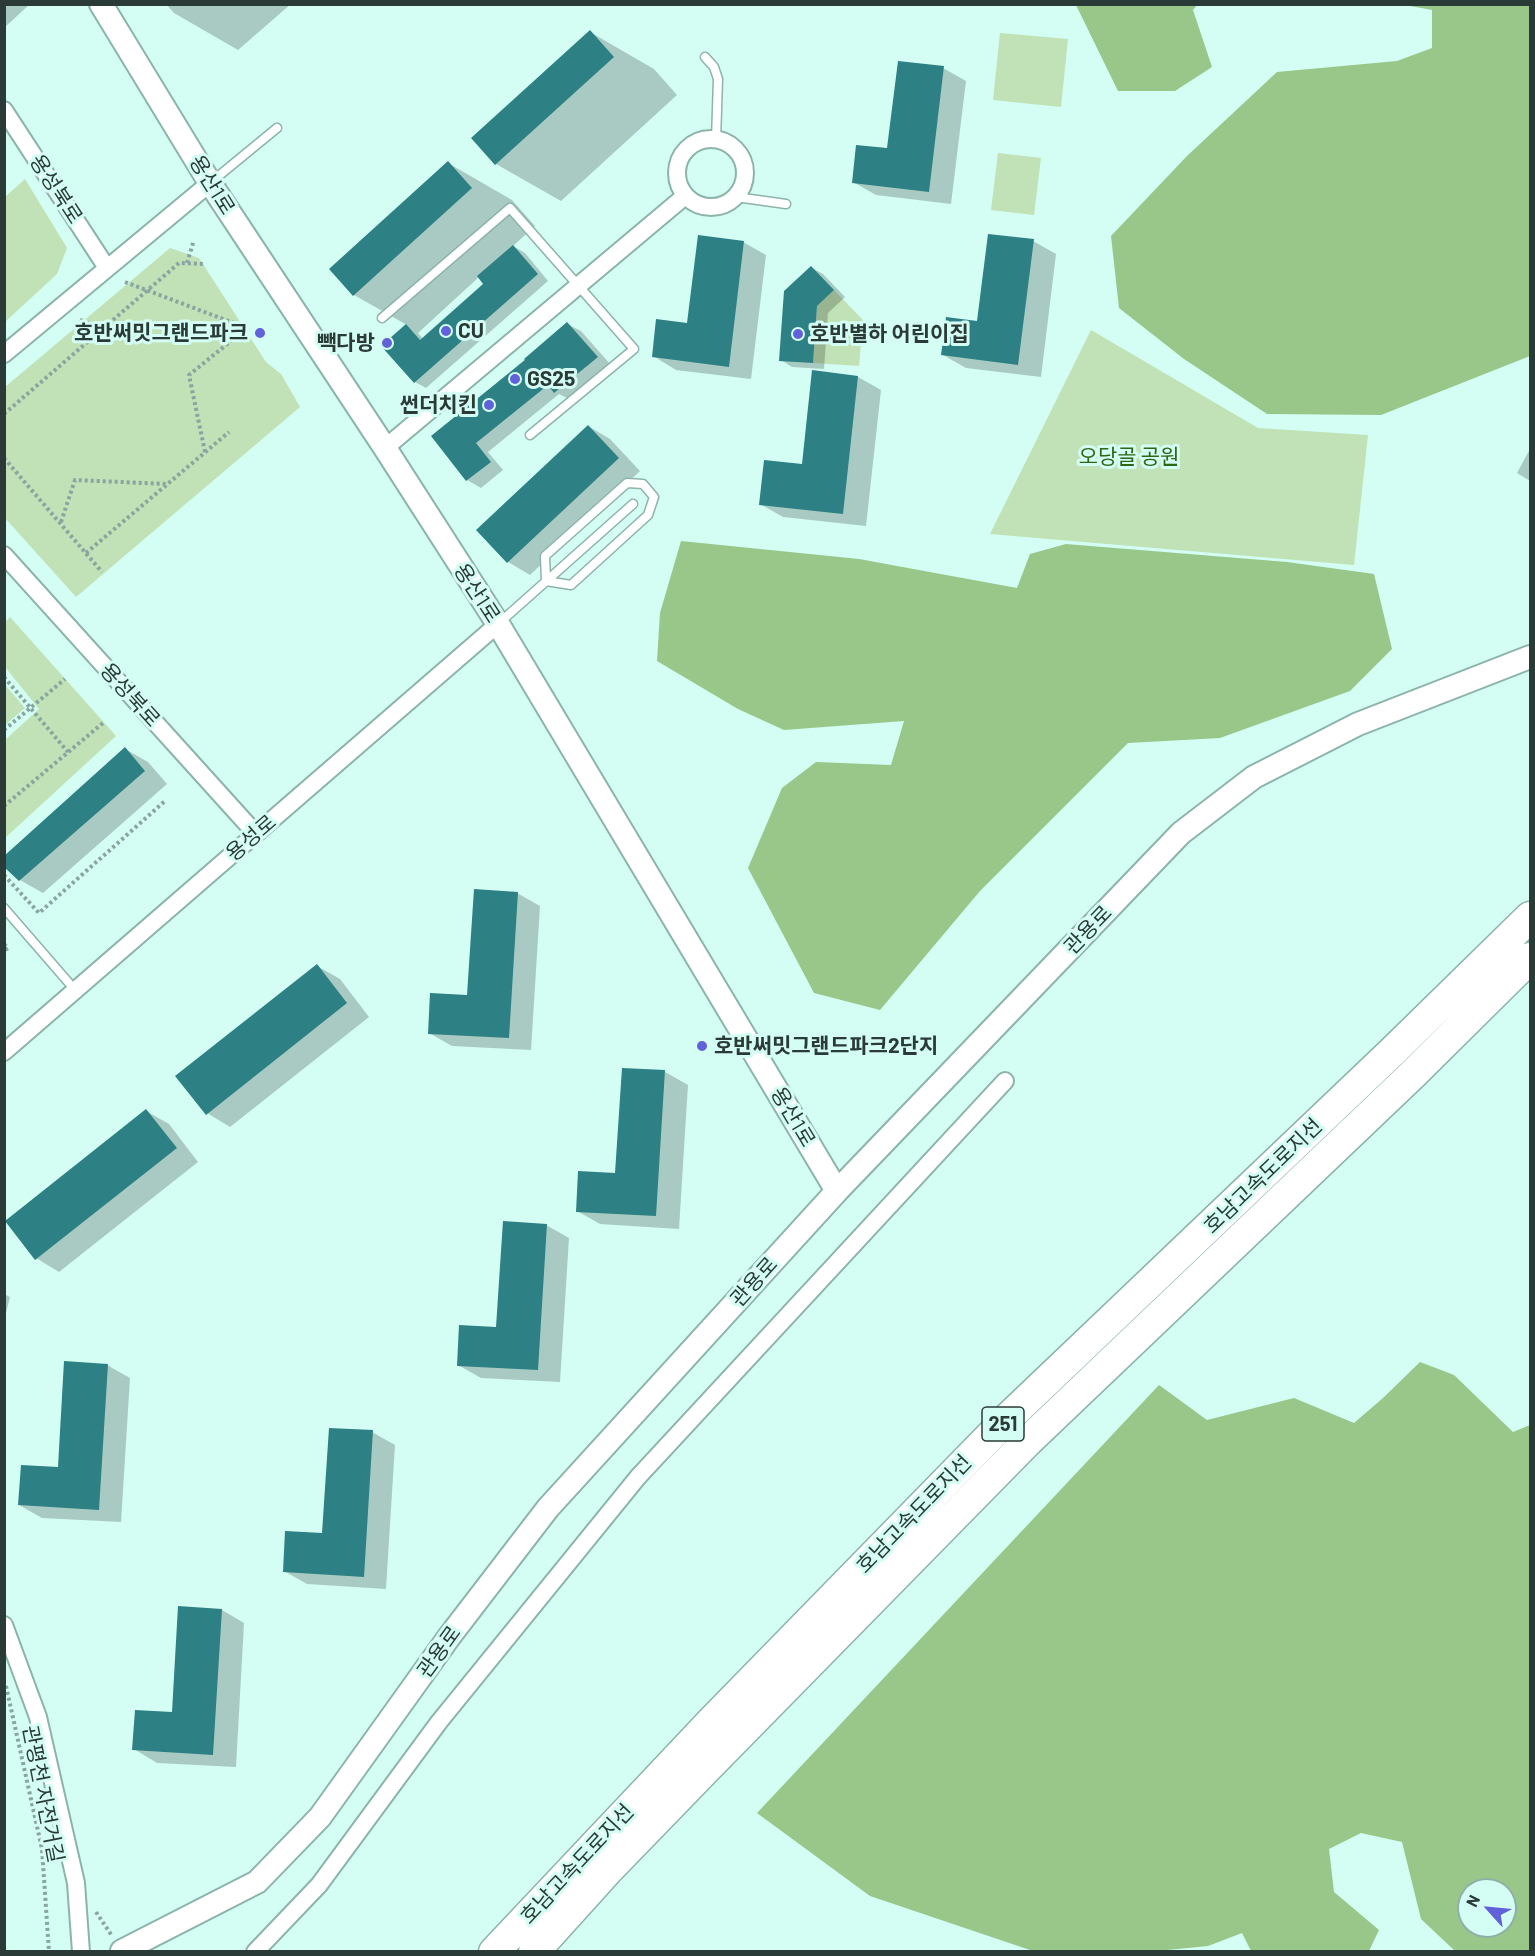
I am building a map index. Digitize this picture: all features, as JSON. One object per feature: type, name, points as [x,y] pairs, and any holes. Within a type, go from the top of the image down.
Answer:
[{"type":"highway","name":"호남고속도로지선","points":[[494,1952],[711,1722],[1009,1417],[1392,1052],[1530,917]]},
{"type":"highway","name":"호남고속도로지선","points":[[534,1952],[609,1869],[1027,1442],[1404,1082],[1530,958]]},
{"type":"main road","name":"용산1로","points":[[101,4],[210,183],[498,624],[837,1191]]},
{"type":"main road","name":"관용로","points":[[122,1951],[257,1882],[320,1817],[449,1637],[548,1508],[837,1191],[1181,833],[1254,777],[1358,723],[1530,657]]},
{"type":"street","name":"용성북로","points":[[4,110],[108,268]]},
{"type":"street","points":[[716,140],[722,140],[740,154],[745,165],[746,176],[736,197],[727,204],[716,208],[704,207],[685,196],[679,186],[678,164],[690,146],[700,141],[716,140]]},
{"type":"street","points":[[4,354],[210,183]]},
{"type":"street","points":[[385,448],[685,196]]},
{"type":"street","name":"용성북로","points":[[4,555],[255,834]]},
{"type":"street","name":"용성로","points":[[4,1052],[498,624]]},
{"type":"street","points":[[255,1952],[319,1885],[439,1722],[638,1477],[1005,1081]]},
{"type":"street","points":[[4,1625],[38,1717],[76,1883],[81,1952]]},
{"type":"lane","points":[[705,57],[714,67],[718,79],[716,140]]},
{"type":"lane","points":[[210,183],[278,128]]},
{"type":"lane","points":[[736,197],[786,204]]},
{"type":"lane","points":[[382,318],[510,208],[634,349],[530,435]]},
{"type":"lane","points":[[627,483],[643,484],[654,497],[648,515],[571,585],[546,581],[545,556],[627,483]]},
{"type":"lane","points":[[498,624],[633,504]]},
{"type":"lane","points":[[4,908],[75,990]]},
{"type":"path","points":[[188,263],[194,240]]},
{"type":"path","points":[[4,414],[179,263],[205,264]]},
{"type":"path","points":[[125,282],[247,328],[189,375],[206,452]]},
{"type":"path","points":[[80,320],[104,328]]},
{"type":"path","points":[[86,553],[230,432]]},
{"type":"path","points":[[4,458],[102,572]]},
{"type":"path","points":[[61,523],[75,480],[168,484]]},
{"type":"path","points":[[4,677],[68,753]]},
{"type":"path","points":[[4,730],[65,679]]},
{"type":"path","points":[[6,803],[103,723]]},
{"type":"path","points":[[4,875],[39,913],[165,801]]},
{"type":"path","points":[[4,944],[8,948],[4,951]]},
{"type":"path","name":"관평천 자전거길","points":[[4,1679],[42,1849],[49,1952]]},
{"type":"path","points":[[76,1883],[122,1951]]},
{"type":"green space","points":[[1076,5],[1197,5],[1193,10],[1212,67],[1175,91],[1118,91]]},
{"type":"green space","points":[[1405,5],[1530,5],[1530,356],[1381,415],[1267,414],[1184,359],[1119,308],[1111,236],[1187,156],[1277,72],[1397,61],[1432,48],[1432,10]]},
{"type":"green space","points":[[1000,33],[1068,39],[1061,107],[993,100]]},
{"type":"green space","points":[[998,153],[1041,158],[1034,215],[991,210]]},
{"type":"green space","points":[[25,179],[67,248],[57,274],[5,322],[5,197]]},
{"type":"green space","points":[[170,248],[199,258],[266,362],[281,374],[300,407],[76,597],[5,518],[5,387]]},
{"type":"green space","points":[[834,290],[863,320],[859,366],[813,363],[817,306]]},
{"type":"green space","name":"오당골 공원","points":[[1091,330],[1258,428],[1368,435],[1354,565],[990,534]]},
{"type":"green space","points":[[681,541],[859,559],[1017,588],[1030,554],[1066,544],[1287,562],[1374,574],[1392,649],[1350,691],[1220,738],[1128,743],[980,891],[880,1010],[814,993],[748,868],[782,788],[816,762],[891,765],[904,721],[784,730],[738,709],[657,661],[660,613]]},
{"type":"green space","points":[[10,617],[116,736],[5,838],[5,740],[39,709],[5,667],[5,622]]},
{"type":"green space","points":[[5,685],[25,708],[5,725]]},
{"type":"green space","points":[[1420,1362],[1454,1375],[1513,1432],[1530,1425],[1530,1951],[1455,1951],[1421,1919],[1402,1842],[1361,1833],[1329,1849],[1334,1892],[1379,1930],[1369,1951],[1251,1951],[1242,1933],[1208,1946],[1157,1951],[1033,1951],[870,1896],[757,1813],[1159,1385],[1207,1420],[1294,1398],[1354,1423]]},
{"type":"building","points":[[590,30],[614,57],[495,165],[471,138]]},
{"type":"building","points":[[898,61],[944,66],[929,192],[852,183],[856,145],[887,148]]},
{"type":"building","points":[[448,161],[472,188],[353,296],[329,269]]},
{"type":"building","points":[[988,234],[1034,239],[1018,365],[941,355],[946,317],[977,321]]},
{"type":"building","points":[[698,235],[744,241],[729,367],[652,357],[656,319],[687,323]]},
{"type":"building","points":[[513,245],[538,274],[414,383],[381,346],[406,324],[420,340],[483,284],[477,276]]},
{"type":"building","name":"호반별하 어린이집","points":[[811,266],[834,290],[817,306],[813,363],[779,361],[784,291]]},
{"type":"building","points":[[567,322],[598,357],[554,393],[548,385],[476,443],[491,462],[466,481],[431,436],[525,360]]},
{"type":"building","points":[[812,370],[858,376],[843,514],[759,505],[764,460],[802,464]]},
{"type":"building","points":[[588,425],[619,458],[507,563],[476,530]]},
{"type":"building","points":[[125,747],[145,771],[19,881],[4,867],[4,856]]},
{"type":"building","points":[[474,889],[518,892],[509,1038],[428,1034],[430,993],[467,995]]},
{"type":"building","points":[[317,964],[347,1003],[206,1115],[175,1076]]},
{"type":"building","points":[[622,1068],[665,1070],[656,1216],[576,1212],[578,1171],[615,1173]]},
{"type":"building","points":[[146,1109],[177,1148],[35,1260],[5,1221]]},
{"type":"building","points":[[503,1221],[547,1224],[538,1370],[457,1366],[459,1325],[496,1327]]},
{"type":"building","points":[[64,1361],[108,1364],[99,1510],[18,1505],[21,1465],[58,1467]]},
{"type":"building","points":[[329,1428],[373,1430],[364,1577],[283,1572],[285,1531],[322,1533]]},
{"type":"building","points":[[178,1606],[222,1609],[213,1755],[132,1750],[135,1710],[172,1712]]},
{"type":"place","name":"CU","points":[[446,331]]},
{"type":"place","name":"호반써밋그랜드파크","points":[[260,333]]},
{"type":"place","name":"호반별하 어린이집","points":[[798,334]]},
{"type":"place","name":"빽다방","points":[[387,343]]},
{"type":"place","name":"GS25","points":[[515,379]]},
{"type":"place","name":"썬더치킨","points":[[489,405]]},
{"type":"place","name":"호반써밋그랜드파크2단지","points":[[702,1046]]}]
